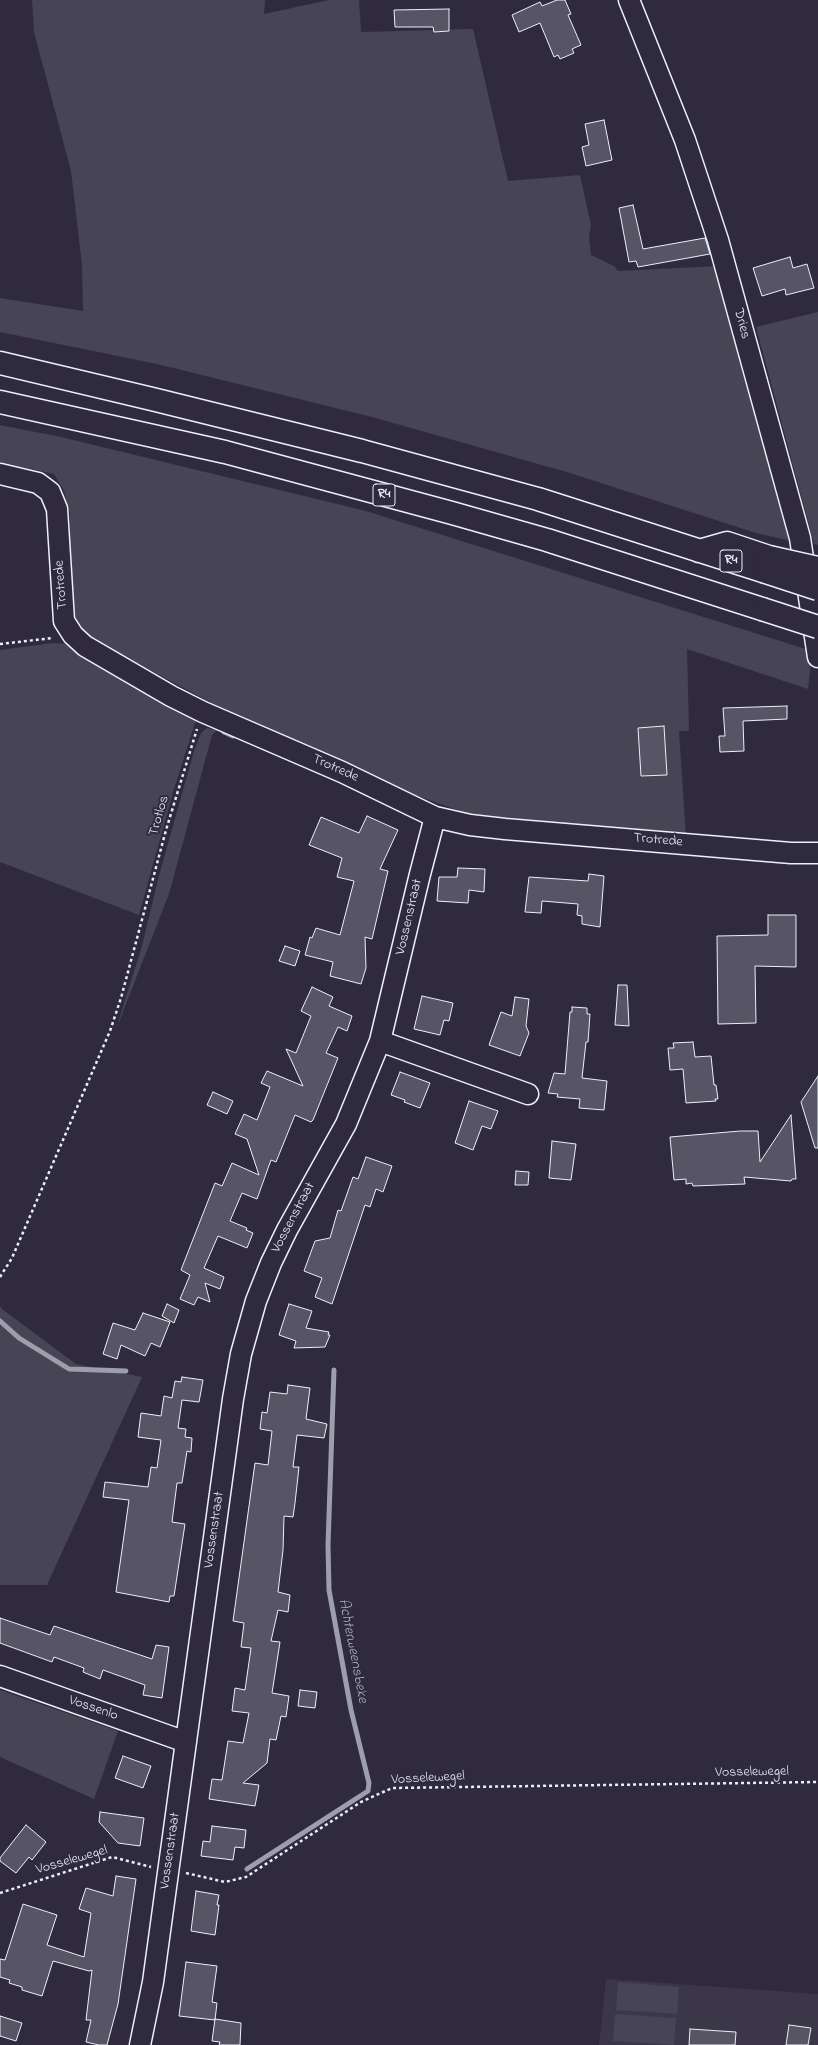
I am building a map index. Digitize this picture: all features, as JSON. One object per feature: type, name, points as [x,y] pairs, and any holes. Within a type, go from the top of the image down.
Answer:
[{"type":"highway","name":"R4","points":[[0,364],[145,397],[362,451],[538,500],[699,551],[766,564],[818,589]]},
{"type":"highway","name":"R4","points":[[0,402],[225,452],[452,513],[546,540],[818,627]]},
{"type":"highway","points":[[766,564],[818,568]]},
{"type":"street","name":"Dries","points":[[630,0],[685,140],[718,240],[800,538],[818,657]]},
{"type":"street","name":"Trotrede","points":[[0,474],[38,483],[50,492],[57,509],[64,621],[73,635],[84,646],[171,696],[204,712],[342,772],[435,817],[470,825],[505,829],[791,853],[818,853]]},
{"type":"street","name":"Vossenstraat","points":[[140,2045],[153,1982],[233,1399],[241,1354],[256,1301],[287,1230],[346,1124],[362,1089],[380,1041],[435,817]]},
{"type":"street","points":[[380,1041],[528,1094]]},
{"type":"street","name":"Vossenlo","points":[[0,1676],[186,1742]]},
{"type":"path","points":[[0,644],[73,635]]},
{"type":"path","name":"Trotlos","points":[[0,1277],[15,1251],[110,1031],[187,758],[204,712]]},
{"type":"path","name":"Vosselewegel","points":[[0,1894],[112,1857],[168,1871],[224,1882],[246,1877],[361,1802],[392,1788],[818,1782]]},
{"type":"shaded area","points":[[32,0],[265,0],[264,14],[329,0],[359,0],[361,32],[473,29],[508,181],[580,175],[591,225],[589,237],[591,255],[614,266],[618,271],[719,266],[791,541],[756,533],[570,473],[372,417],[157,364],[0,332],[0,298],[83,311],[82,265],[71,171],[34,32]]},
{"type":"shaded area","points":[[818,312],[818,545],[814,544],[756,327]]},
{"type":"shaded area","points":[[0,425],[61,437],[366,511],[812,651],[808,689],[687,649],[689,731],[679,731],[686,837],[468,814],[410,793],[221,708],[92,639],[80,627],[73,615],[69,547],[70,513],[64,491],[54,474],[0,462]]},
{"type":"shaded area","points":[[53,643],[69,644],[196,715],[196,720],[174,789],[139,915],[0,862],[0,650]]},
{"type":"shaded area","points":[[207,728],[217,730],[212,735],[169,894],[115,1032],[142,946],[158,879],[194,751],[201,733]]},
{"type":"shaded area","points":[[0,1306],[76,1364],[142,1377],[47,1585],[0,1585]]},
{"type":"shaded area","points":[[0,1690],[118,1731],[94,1799],[0,1757]]},
{"type":"shaded area","points":[[606,1979],[818,1994],[818,2045],[599,2045]]},
{"type":"shaded area","points":[[618,1982],[679,1987],[677,2014],[616,2010]]},
{"type":"shaded area","points":[[615,2014],[676,2018],[674,2045],[613,2041]]},
{"type":"building","points":[[557,0],[565,0],[571,14],[568,15],[581,45],[572,49],[574,53],[560,59],[558,55],[554,57],[540,23],[519,32],[512,15],[540,2],[542,6]]},
{"type":"building","points":[[449,9],[449,31],[434,32],[433,27],[395,27],[394,10]]},
{"type":"building","points":[[604,120],[612,160],[586,166],[582,147],[589,145],[585,124]]},
{"type":"building","points":[[633,205],[643,249],[705,238],[710,254],[638,267],[636,261],[629,262],[619,208]]},
{"type":"building","points":[[790,257],[793,268],[807,264],[814,288],[786,295],[785,289],[762,296],[753,268]]},
{"type":"building","points":[[787,706],[787,719],[743,721],[744,751],[720,752],[719,736],[725,736],[723,708]]},
{"type":"building","points":[[664,726],[667,775],[641,776],[638,728]]},
{"type":"building","points":[[367,816],[398,830],[380,869],[388,871],[372,939],[365,937],[366,968],[361,984],[330,976],[333,962],[305,955],[310,937],[312,938],[316,928],[340,935],[354,881],[337,877],[342,858],[309,845],[321,817],[359,833]]},
{"type":"building","points":[[458,868],[485,869],[484,892],[469,890],[468,903],[437,901],[439,877],[457,877]]},
{"type":"building","points":[[589,874],[604,876],[600,927],[582,924],[582,916],[577,915],[578,904],[542,901],[541,913],[525,912],[529,877],[588,881]]},
{"type":"building","points":[[768,915],[796,915],[796,967],[755,966],[756,1023],[718,1024],[717,936],[768,935]]},
{"type":"building","points":[[285,946],[300,951],[295,966],[279,961]]},
{"type":"building","points":[[618,985],[627,985],[629,1026],[615,1025]]},
{"type":"building","points":[[312,987],[333,997],[329,1006],[352,1016],[347,1031],[338,1027],[326,1053],[338,1058],[313,1120],[311,1122],[295,1115],[276,1162],[271,1160],[257,1199],[242,1193],[230,1221],[247,1228],[246,1230],[253,1233],[247,1248],[218,1236],[204,1268],[224,1277],[220,1289],[205,1283],[210,1302],[198,1297],[194,1305],[180,1299],[190,1275],[181,1270],[215,1183],[222,1186],[232,1163],[259,1175],[247,1139],[235,1134],[244,1114],[257,1120],[270,1087],[261,1083],[267,1071],[303,1086],[286,1049],[296,1053],[311,1016],[301,1011]]},
{"type":"building","points":[[422,996],[453,1003],[449,1021],[444,1020],[440,1035],[414,1029]]},
{"type":"building","points":[[515,997],[529,999],[526,1026],[529,1033],[520,1056],[489,1045],[501,1012],[512,1016]]},
{"type":"building","points":[[572,1007],[587,1008],[587,1014],[590,1014],[588,1042],[586,1042],[582,1078],[607,1081],[604,1110],[579,1108],[580,1099],[557,1097],[558,1094],[548,1093],[554,1073],[565,1074],[570,1012],[572,1012]]},
{"type":"building","points":[[693,1042],[695,1057],[711,1056],[714,1085],[716,1085],[718,1099],[715,1099],[716,1101],[686,1103],[683,1069],[670,1070],[668,1048],[674,1048],[673,1043]]},
{"type":"building","points":[[400,1072],[430,1083],[420,1108],[391,1095]]},
{"type":"building","points":[[818,1076],[818,1148],[815,1148],[801,1102]]},
{"type":"building","points":[[213,1092],[233,1101],[227,1114],[207,1105]]},
{"type":"building","points":[[469,1101],[498,1111],[491,1129],[482,1126],[473,1150],[455,1143]]},
{"type":"building","points":[[791,1115],[796,1179],[792,1179],[791,1181],[744,1177],[745,1184],[693,1186],[692,1183],[686,1184],[686,1179],[674,1180],[670,1137],[740,1131],[758,1131],[760,1162]]},
{"type":"building","points":[[552,1141],[576,1144],[571,1180],[549,1178]]},
{"type":"building","points":[[366,1157],[392,1166],[383,1192],[376,1189],[370,1207],[365,1205],[332,1304],[315,1297],[322,1278],[304,1271],[315,1241],[330,1238],[338,1210],[341,1211],[353,1177],[358,1179]]},
{"type":"building","points":[[516,1171],[529,1172],[528,1185],[515,1185]]},
{"type":"building","points":[[167,1304],[179,1310],[174,1323],[162,1316]]},
{"type":"building","points":[[289,1304],[312,1311],[306,1328],[329,1332],[328,1335],[330,1335],[325,1347],[294,1348],[296,1341],[279,1335]]},
{"type":"building","points":[[143,1313],[170,1322],[160,1347],[151,1343],[145,1356],[121,1345],[117,1359],[103,1354],[113,1323],[135,1330]]},
{"type":"building","points":[[182,1377],[203,1380],[199,1402],[182,1400],[178,1428],[186,1429],[185,1437],[192,1438],[191,1452],[187,1451],[182,1483],[177,1483],[172,1522],[185,1524],[174,1596],[170,1596],[169,1602],[116,1592],[129,1500],[103,1497],[105,1482],[148,1487],[151,1467],[157,1468],[161,1440],[138,1437],[141,1413],[161,1416],[164,1396],[172,1398],[175,1381],[181,1382]]},
{"type":"building","points":[[288,1385],[310,1388],[306,1419],[327,1424],[324,1438],[297,1435],[293,1467],[299,1467],[295,1503],[293,1517],[284,1516],[283,1550],[278,1592],[290,1595],[288,1612],[278,1610],[271,1641],[280,1642],[272,1693],[289,1696],[286,1717],[281,1716],[276,1740],[270,1739],[267,1763],[243,1783],[259,1785],[255,1806],[209,1799],[212,1779],[222,1780],[228,1741],[243,1743],[249,1713],[232,1711],[235,1688],[245,1690],[251,1648],[241,1647],[244,1623],[233,1621],[255,1463],[268,1465],[272,1431],[260,1429],[262,1412],[267,1413],[270,1392],[287,1394]]},
{"type":"building","points":[[0,1618],[50,1635],[54,1626],[152,1659],[156,1645],[169,1647],[162,1698],[143,1695],[145,1685],[103,1670],[100,1679],[83,1672],[84,1668],[54,1657],[52,1662],[0,1643]]},
{"type":"building","points":[[300,1690],[317,1692],[315,1708],[298,1706]]},
{"type":"building","points":[[123,1756],[151,1766],[143,1788],[115,1778]]},
{"type":"building","points":[[100,1812],[144,1818],[140,1846],[118,1843],[99,1822]]},
{"type":"building","points":[[26,1825],[46,1842],[32,1860],[29,1857],[16,1873],[0,1861],[0,1858]]},
{"type":"building","points":[[212,1826],[246,1830],[244,1848],[235,1847],[233,1860],[201,1856],[203,1841],[210,1842]]},
{"type":"building","points":[[116,1876],[136,1879],[118,2004],[107,2045],[99,2045],[86,2042],[91,2020],[86,2020],[92,1970],[89,1971],[53,1961],[42,1996],[22,1990],[22,1987],[9,1983],[10,1980],[0,1977],[0,1959],[5,1960],[23,1904],[57,1915],[47,1945],[84,1957],[91,1913],[79,1909],[86,1888],[113,1896]]},
{"type":"building","points":[[196,1891],[219,1895],[215,1935],[191,1931]]},
{"type":"building","points":[[186,1962],[217,1966],[212,2002],[217,2003],[215,2020],[179,2016]]},
{"type":"building","points":[[0,2016],[22,2023],[16,2041],[0,2036]]},
{"type":"building","points":[[215,2019],[241,2023],[240,2045],[219,2045],[220,2042],[212,2041]]},
{"type":"building","points":[[789,2025],[811,2028],[808,2045],[786,2045]]},
{"type":"building","points":[[690,2029],[736,2032],[735,2045],[689,2045]]},
{"type":"waterway","points":[[224,732],[233,736]]},
{"type":"waterway","name":"Achterweensbeke","points":[[0,1321],[19,1338],[69,1369],[126,1371]]},
{"type":"waterway","name":"Achterweensbeke","points":[[247,1869],[368,1791],[369,1783],[351,1710],[329,1590],[328,1545],[334,1370]]}]
